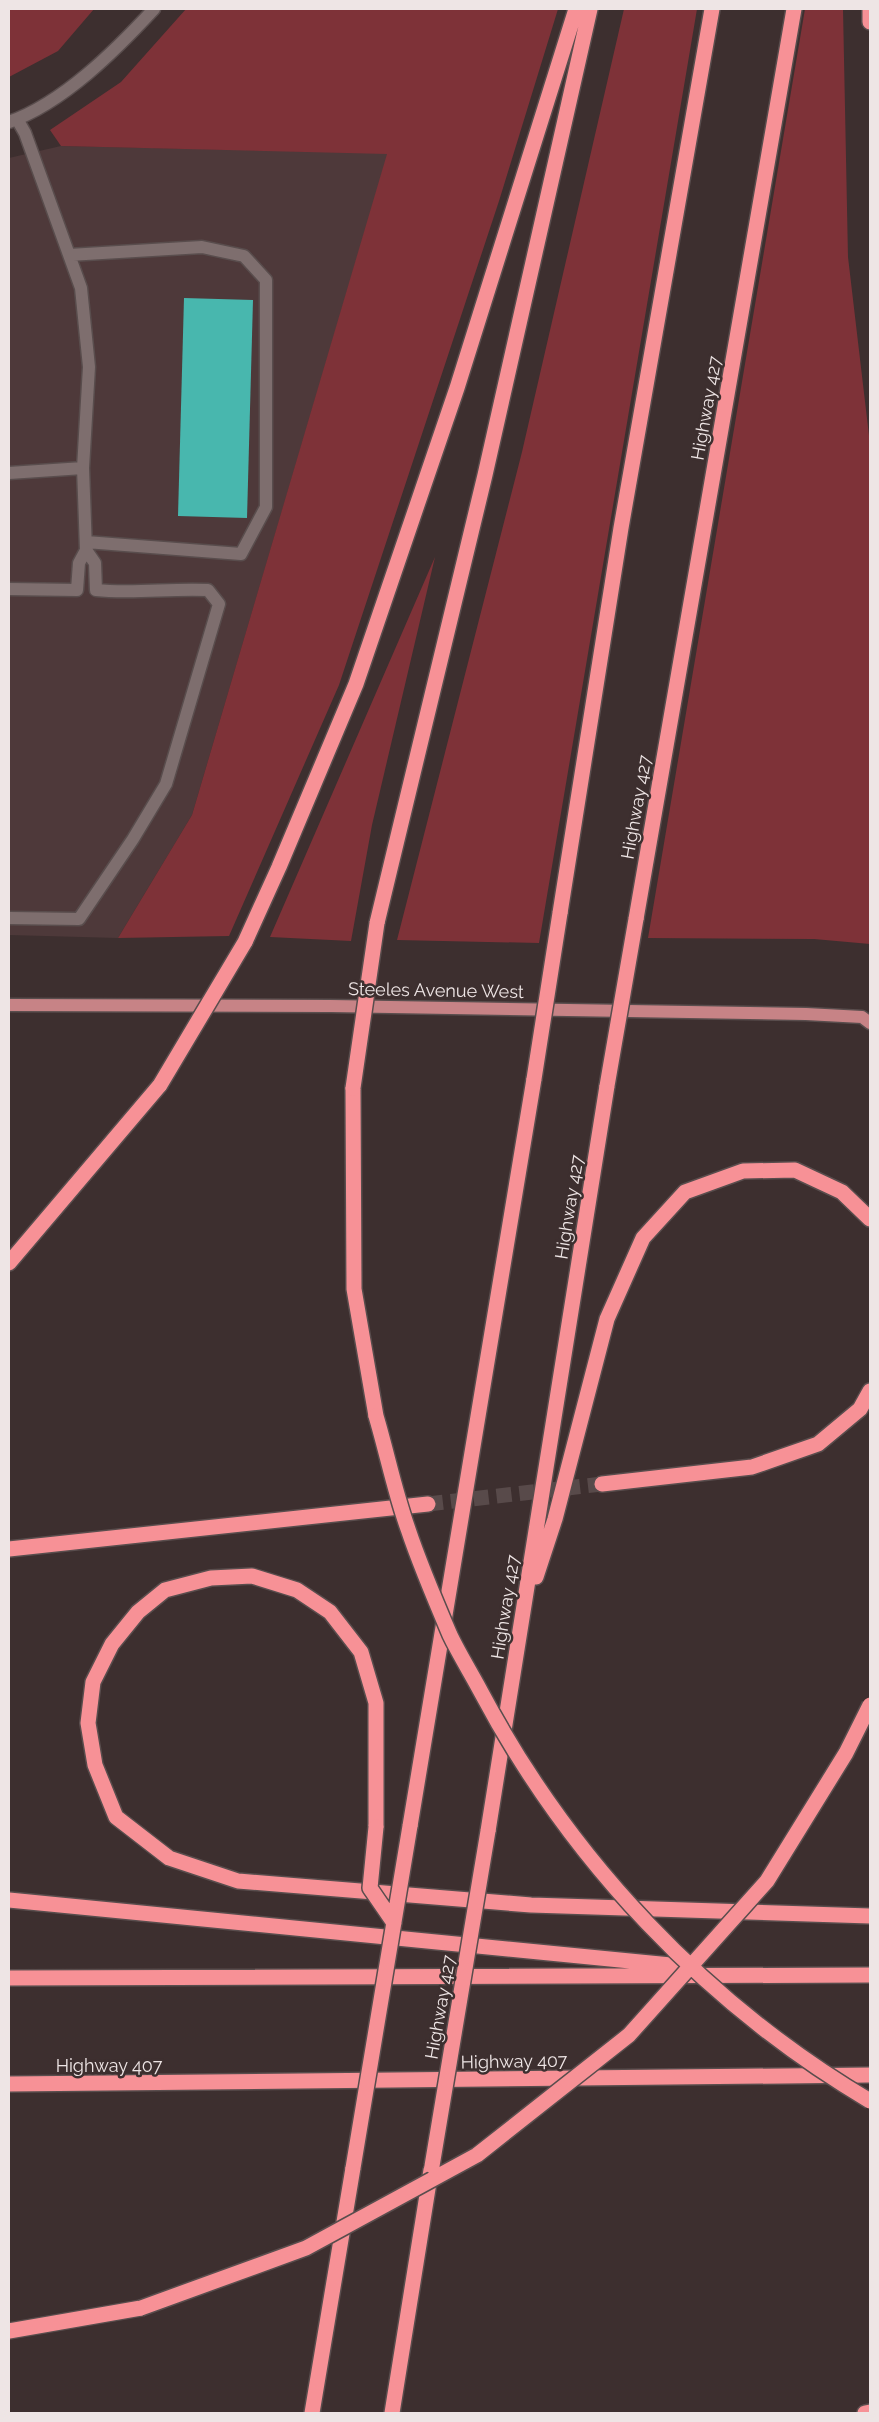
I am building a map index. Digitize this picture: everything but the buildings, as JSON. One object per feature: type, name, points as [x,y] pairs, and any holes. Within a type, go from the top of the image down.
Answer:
[{"type":"highway","points":[[9,1263],[160,1085],[245,942],[279,867],[356,684],[458,388],[576,9]]},
{"type":"highway","points":[[590,9],[485,475],[378,923],[352,1088],[354,1289],[376,1416],[408,1528],[451,1636],[506,1739],[571,1836],[647,1924],[732,2004],[825,2074],[870,2101]]},
{"type":"highway","points":[[312,2413],[534,1079],[621,528],[712,9]]},
{"type":"highway","name":"Highway 427","points":[[392,2413],[488,1831],[607,1086],[794,9]]},
{"type":"highway","points":[[870,9],[870,22]]},
{"type":"highway","points":[[522,1619],[555,1519],[607,1319],[643,1238],[685,1192],[743,1171],[795,1170],[842,1192],[870,1220]]},
{"type":"highway","points":[[602,1484],[752,1467],[818,1444],[860,1409],[870,1391]]},
{"type":"highway","points":[[9,1549],[428,1504]]},
{"type":"highway","points":[[394,1923],[370,1888],[376,1827],[376,1703],[361,1652],[330,1612],[296,1590],[252,1576],[211,1578],[165,1590],[138,1612],[112,1644],[93,1682],[88,1723],[94,1765],[116,1817],[169,1858],[238,1881],[532,1905],[870,1916]]},
{"type":"highway","points":[[9,2331],[141,2308],[306,2248],[477,2155],[629,2035],[767,1881],[846,1754],[870,1705]]},
{"type":"highway","points":[[9,1900],[780,1975]]},
{"type":"highway","points":[[9,1978],[870,1975]]},
{"type":"highway","name":"Highway 407","points":[[9,2084],[870,2075]]},
{"type":"highway","points":[[865,2413],[870,2412]]},
{"type":"main road","name":"Steeles Avenue West","points":[[9,1006],[331,1006],[796,1014],[868,1017]]},
{"type":"street","points":[[9,589],[77,590],[79,563],[86,546],[83,468],[89,367],[81,288],[25,133],[13,121],[57,96],[98,65],[154,9]]},
{"type":"street","points":[[69,255],[202,247],[244,256],[266,280],[266,507],[241,554],[86,546]]},
{"type":"street","points":[[9,473],[83,468]]},
{"type":"street","points":[[9,918],[79,919],[133,839],[166,784],[219,604],[208,590],[96,590],[95,562],[86,546]]},
{"type":"shaded area","points":[[9,9],[94,9],[58,51],[9,77]]},
{"type":"shaded area","points":[[186,9],[558,9],[499,201],[339,685],[229,936],[118,938],[192,815],[387,154],[61,146],[50,130],[121,82]]},
{"type":"shaded area","points":[[624,9],[697,9],[539,943],[397,940],[522,452]]},
{"type":"shaded area","points":[[805,9],[843,9],[848,257],[870,444],[870,944],[814,939],[648,938]]},
{"type":"shaded area","points":[[61,146],[388,153],[192,815],[118,938],[9,935],[9,158]]},
{"type":"shaded area","points":[[435,557],[372,825],[351,941],[270,937]]},
{"type":"tunnel","points":[[428,1504],[602,1484]]}]
